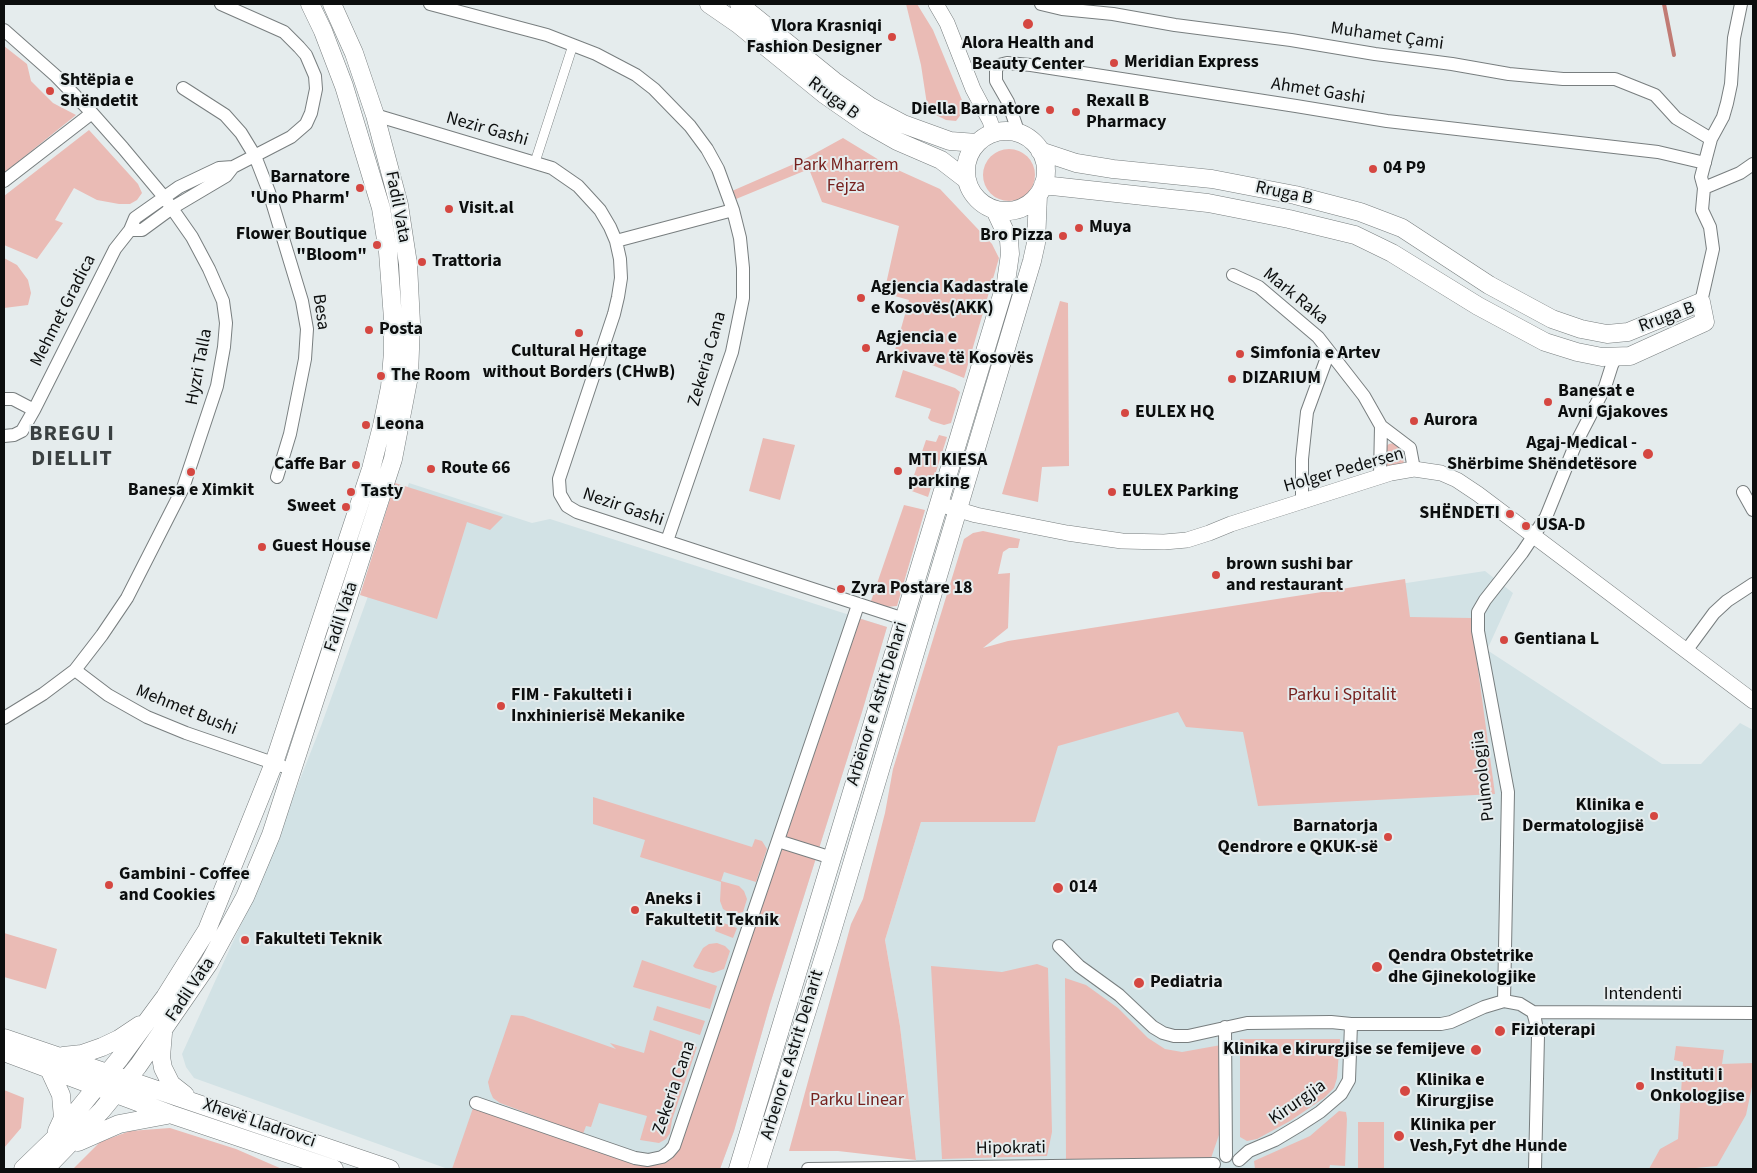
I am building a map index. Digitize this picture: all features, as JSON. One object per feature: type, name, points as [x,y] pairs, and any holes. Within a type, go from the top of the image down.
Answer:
[{"type":"main road","name":"Fadil Vata","points":[[57,1146],[97,1088],[150,1018],[207,930],[274,762],[371,468],[382,426],[390,386],[393,352],[392,289],[381,208],[341,76],[310,4]]},
{"type":"main road","name":"Fadil Vata","points":[[57,1146],[115,1094],[127,1080],[164,1030],[209,963],[245,898],[270,835],[292,769],[386,481],[399,432],[409,376],[411,323],[408,264],[399,205],[375,115],[354,53],[332,4]]},
{"type":"main road","name":"Rruga B","points":[[710,4],[738,24],[824,94],[867,124],[897,141],[941,160],[967,180]]},
{"type":"main road","name":"Rruga B","points":[[739,4],[834,81],[871,107],[903,124],[950,141],[978,143]]},
{"type":"main road","points":[[1006,131],[1030,139],[1040,151],[1046,170],[1040,190],[1030,203],[1019,209],[1007,211],[995,210],[977,199],[971,191],[966,172],[967,161],[972,149],[978,143],[996,132],[1006,131]]},
{"type":"main road","name":"Rruga B","points":[[1040,151],[1076,163],[1113,169],[1212,179],[1295,195],[1360,212],[1402,228],[1489,285],[1552,319],[1581,329],[1607,334],[1628,332],[1701,302],[1705,322],[1630,356],[1616,357],[1577,352],[1545,342],[1478,306],[1392,253],[1355,235],[1289,219],[1208,203],[1040,190]]},
{"type":"main road","name":"Arbënor e Astrit Dehari","points":[[829,941],[1032,261],[1036,243],[1040,190]]},
{"type":"main road","name":"Arbënor e Astrit Dehari","points":[[738,1169],[1009,268],[1009,240],[995,210]]},
{"type":"main road","name":"Arbenor e Astrit Deharit","points":[[757,1169],[829,941]]},
{"type":"main road","points":[[4,1052],[52,1062],[102,1047],[119,1039],[150,1018]]},
{"type":"main road","points":[[164,1030],[161,1057],[166,1077],[178,1092],[198,1103]]},
{"type":"main road","points":[[4,1038],[52,1062],[62,1095],[63,1118],[57,1146],[45,1169]]},
{"type":"main road","name":"Xhevë Lladrovci","points":[[52,1062],[127,1080],[390,1169]]},
{"type":"main road","name":"Xhevë Lladrovci","points":[[52,1062],[97,1088],[311,1164],[334,1169]]},
{"type":"main road","points":[[23,1169],[57,1146],[83,1139],[119,1124],[170,1114]]},
{"type":"street","points":[[164,197],[179,187],[219,168],[233,167],[291,137],[306,124],[314,100],[316,89],[315,76],[306,55],[284,32],[221,4]]},
{"type":"street","name":"Zekeria Cana","points":[[430,4],[548,35],[636,75],[654,88],[690,126],[707,149],[724,182],[734,210],[740,238],[743,298],[732,352],[667,541]]},
{"type":"street","points":[[936,4],[947,23],[973,89],[990,121],[994,134]]},
{"type":"street","name":"Muhamet Çami","points":[[1041,4],[1105,12],[1201,29],[1452,64],[1509,74],[1563,79],[1615,79],[1655,95],[1676,118],[1712,139]]},
{"type":"street","points":[[1701,302],[1713,249],[1710,228],[1702,210],[1704,188],[1701,178],[1712,139],[1723,118],[1727,103],[1731,84],[1734,38],[1741,4]]},
{"type":"street","name":"Hyzri Talla","points":[[4,30],[56,76],[92,113],[164,197],[199,249],[212,276],[226,317],[226,334],[217,386],[186,479],[172,512],[127,598],[98,642],[75,670],[43,694],[4,718]]},
{"type":"street","points":[[535,162],[573,45]]},
{"type":"street","name":"Ahmet Gashi","points":[[1019,134],[1008,102],[996,81],[996,68],[1007,63],[1387,121],[1658,152],[1706,163]]},
{"type":"street","name":"Besa","points":[[183,88],[225,115],[241,133],[255,156],[269,192],[304,309],[307,329],[305,359],[287,449],[277,477]]},
{"type":"street","points":[[4,181],[92,113]]},
{"type":"street","name":"Nezir Gashi","points":[[375,115],[552,168],[578,186],[600,210],[610,227],[616,241],[620,259],[618,297],[612,322],[562,471],[559,488],[561,498],[571,510],[904,619]]},
{"type":"street","points":[[1704,188],[1740,173],[1753,164]]},
{"type":"street","points":[[130,230],[142,230],[172,208],[226,176],[233,167]]},
{"type":"street","name":"Mehmet Gradica","points":[[4,436],[14,436],[22,431],[114,250],[130,230],[135,218],[164,197]]},
{"type":"street","points":[[616,241],[734,210]]},
{"type":"street","name":"Mark Raka","points":[[1233,275],[1260,287],[1318,337],[1364,396],[1381,426],[1410,448],[1414,469]]},
{"type":"street","points":[[1302,502],[1302,458],[1307,412],[1329,352]]},
{"type":"street","name":"Pulmologjia","points":[[1504,1001],[1508,792],[1498,732],[1480,648],[1478,612],[1546,518],[1576,443],[1605,387],[1616,357]]},
{"type":"street","points":[[4,399],[13,399],[34,410]]},
{"type":"street","points":[[1380,476],[1381,426]]},
{"type":"street","name":"Holger Pedersen","points":[[939,504],[976,515],[1067,533],[1122,541],[1187,540],[1380,476],[1414,469],[1441,473],[1457,480],[1534,536],[1753,701]]},
{"type":"street","points":[[1743,492],[1753,510]]},
{"type":"street","points":[[1686,652],[1714,613],[1727,601],[1753,584]]},
{"type":"street","name":"Zekeria Cana","points":[[476,1103],[635,1158],[648,1160],[662,1157],[669,1152],[677,1138],[858,605]]},
{"type":"street","name":"Mehmet Bushi","points":[[75,670],[108,695],[147,717],[186,733],[292,769]]},
{"type":"street","points":[[778,841],[832,858]]},
{"type":"street","points":[[1059,946],[1088,973],[1119,996],[1153,1027],[1163,1033],[1181,1037],[1247,1023],[1441,1024],[1451,1022],[1473,1011],[1504,1001],[1520,1004],[1533,1012],[1538,1035],[1535,1169]]},
{"type":"street","name":"Intendenti","points":[[1533,1012],[1753,1013]]},
{"type":"street","name":"Kirurgjia","points":[[1241,1165],[1249,1151],[1276,1140],[1320,1112],[1341,1094],[1348,1080],[1351,1024]]},
{"type":"street","points":[[1225,1027],[1226,1156],[1233,1157],[1241,1165]]},
{"type":"street","name":"Hipokrati","points":[[808,1169],[1213,1166],[1218,1159],[1226,1156]]},
{"type":"shaded area","points":[[409,483],[532,523],[550,519],[887,627],[770,1004],[734,1131],[720,1169],[448,1169],[194,1078],[186,1067],[182,1054],[256,891],[321,726]]},
{"type":"shaded area","points":[[1485,571],[1513,593],[1487,650],[1662,764],[1701,764],[1740,723],[1753,730],[1753,1169],[915,1169],[916,1160],[900,1026],[885,940],[921,822],[981,648]]},
{"type":"green space","points":[[906,4],[917,4],[933,30],[964,105],[962,113],[956,121],[946,120],[928,111],[921,65]]},
{"type":"green space","points":[[4,46],[27,64],[31,81],[53,103],[76,115],[4,173]]},
{"type":"green space","points":[[89,130],[138,184],[142,193],[137,200],[130,204],[119,204],[97,200],[74,188],[55,220],[63,223],[37,259],[4,245],[4,196]]},
{"type":"green space","name":"Park Mharrem Fejza","points":[[843,138],[889,166],[940,189],[992,244],[999,258],[964,378],[895,350],[909,300],[884,293],[899,226],[822,202],[809,169],[736,199],[732,191],[803,160]]},
{"type":"green space","points":[[1004,149],[1014,149],[1028,156],[1035,170],[1035,180],[1028,194],[1014,201],[1004,201],[994,197],[987,190],[983,180],[983,170],[987,160],[994,153]]},
{"type":"green space","points":[[4,258],[17,265],[28,280],[31,293],[28,305],[4,308]]},
{"type":"green space","points":[[1060,301],[1068,303],[1069,466],[1042,467],[1038,502],[1002,494]]},
{"type":"green space","points":[[903,370],[955,388],[960,392],[951,423],[944,425],[931,421],[928,418],[931,409],[895,397]]},
{"type":"green space","points":[[939,435],[947,437],[928,497],[909,490],[926,440],[936,442]]},
{"type":"green space","points":[[763,438],[795,445],[780,500],[749,491]]},
{"type":"green space","points":[[1394,443],[1402,449],[1404,465],[1386,470],[1385,447]]},
{"type":"green space","points":[[395,483],[503,517],[490,530],[467,522],[437,619],[360,595]]},
{"type":"green space","points":[[904,505],[925,510],[897,606],[886,607],[871,601]]},
{"type":"green space","name":"Parku i Spitalit","points":[[983,531],[1020,539],[1018,548],[1009,548],[1003,552],[998,574],[1010,573],[1008,628],[983,648],[1008,641],[1405,579],[1410,617],[1471,618],[1495,794],[1258,806],[1243,732],[1186,727],[1178,712],[1058,746],[1035,822],[921,822],[885,940],[900,1026],[916,1160],[838,1151],[789,1151],[851,924],[863,899],[885,813],[893,769],[964,539],[973,533]]},
{"type":"green space","points":[[858,618],[887,627],[770,1004],[734,1131],[720,1169],[452,1169],[473,1108],[650,1165],[661,1164],[672,1157],[783,847]]},
{"type":"green space","points":[[593,797],[752,847],[755,839],[762,841],[767,849],[756,882],[724,872],[721,881],[739,886],[744,891],[747,899],[743,912],[730,913],[723,909],[720,901],[721,882],[640,857],[645,840],[593,824]]},
{"type":"green space","points":[[718,921],[737,928],[733,938],[715,931]]},
{"type":"green space","points":[[4,933],[57,949],[46,989],[4,977]]},
{"type":"green space","points":[[717,943],[725,946],[730,951],[724,969],[713,973],[695,968],[693,966],[703,948],[709,944]]},
{"type":"green space","points":[[642,960],[717,986],[710,1009],[633,987]]},
{"type":"green space","points":[[1037,964],[1048,968],[1052,1132],[1047,1156],[942,1159],[931,966],[1002,972]]},
{"type":"green space","points":[[1065,978],[1086,985],[1118,1008],[1148,1038],[1165,1049],[1182,1052],[1221,1045],[1220,1132],[1210,1161],[1066,1160]]},
{"type":"green space","points":[[657,1006],[705,1021],[700,1035],[653,1020]]},
{"type":"green space","points":[[511,1015],[523,1016],[616,1049],[610,1043],[644,1053],[650,1030],[697,1047],[672,1120],[670,1133],[666,1139],[659,1143],[640,1140],[647,1116],[599,1103],[591,1127],[586,1126],[583,1134],[500,1103],[493,1098],[488,1082]]},
{"type":"green space","points":[[1240,1039],[1340,1039],[1337,1078],[1334,1088],[1324,1098],[1290,1121],[1257,1139],[1247,1141],[1240,1137]]},
{"type":"green space","points":[[1676,1046],[1724,1050],[1722,1064],[1753,1063],[1753,1082],[1746,1115],[1717,1166],[1685,1169],[1649,1169],[1660,1149],[1678,1139],[1683,1062],[1674,1060]]},
{"type":"green space","points":[[4,1090],[24,1098],[21,1128],[4,1148]]},
{"type":"green space","points":[[1339,1111],[1346,1112],[1347,1119],[1345,1166],[1330,1165],[1329,1169],[1255,1169],[1254,1161],[1310,1136]]},
{"type":"green space","points":[[1358,1122],[1384,1122],[1384,1169],[1358,1169]]},
{"type":"green space","points":[[170,1128],[236,1149],[282,1169],[73,1169],[100,1142],[130,1131]]},
{"type":"waterway","points":[[1664,4],[1674,55]]},
{"type":"place","name":"Alora Health and Beauty Center","points":[[1028,24]]},
{"type":"place","name":"Vlora Krasniqi Fashion Designer","points":[[892,37]]},
{"type":"place","name":"Meridian Express","points":[[1114,63]]},
{"type":"place","name":"Shtëpia e Shëndetit","points":[[50,91]]},
{"type":"place","name":"Diella Barnatore","points":[[1050,110]]},
{"type":"place","name":"Rexall B Pharmacy","points":[[1076,112]]},
{"type":"place","name":"04 P9","points":[[1373,169]]},
{"type":"place","name":"Barnatore 'Uno Pharm'","points":[[360,188]]},
{"type":"place","name":"Visit.al","points":[[449,209]]},
{"type":"place","name":"Muya","points":[[1079,228]]},
{"type":"place","name":"Bro Pizza","points":[[1063,236]]},
{"type":"place","name":"Flower Boutique \"Bloom\"","points":[[377,245]]},
{"type":"place","name":"Trattoria","points":[[422,262]]},
{"type":"place","name":"Agjencia Kadastrale e Kosovës(AKK)","points":[[861,298]]},
{"type":"place","name":"Posta","points":[[369,330]]},
{"type":"place","name":"Cultural Heritage without Borders (CHwB)","points":[[579,333]]},
{"type":"place","name":"Agjencia e Arkivave të Kosovës","points":[[866,348]]},
{"type":"place","name":"Simfonia e Artev","points":[[1240,354]]},
{"type":"place","name":"The Room","points":[[381,376]]},
{"type":"place","name":"DIZARIUM","points":[[1232,379]]},
{"type":"place","name":"Banesat e Avni Gjakoves","points":[[1548,402]]},
{"type":"place","name":"EULEX HQ","points":[[1125,413]]},
{"type":"place","name":"Aurora","points":[[1414,421]]},
{"type":"place","name":"Leona","points":[[366,425]]},
{"type":"place","name":"Agaj-Medical - Shërbime Shëndetësore","points":[[1648,454]]},
{"type":"place","name":"Caffe Bar","points":[[356,465]]},
{"type":"place","name":"Route 66","points":[[431,469]]},
{"type":"place","name":"MTI KIESA parking","points":[[898,471]]},
{"type":"place","name":"Banesa e Ximkit","points":[[191,472]]},
{"type":"place","name":"Tasty","points":[[351,492]]},
{"type":"place","name":"EULEX Parking","points":[[1112,492]]},
{"type":"place","name":"Sweet","points":[[346,507]]},
{"type":"place","name":"SHËNDETI","points":[[1510,514]]},
{"type":"place","name":"USA-D","points":[[1526,526]]},
{"type":"place","name":"Guest House","points":[[262,547]]},
{"type":"place","name":"brown sushi bar and restaurant","points":[[1216,575]]},
{"type":"place","name":"Zyra Postare 18","points":[[841,589]]},
{"type":"place","name":"Gentiana L","points":[[1504,640]]},
{"type":"place","name":"FIM - Fakulteti i Inxhinierisë Mekanike","points":[[501,706]]},
{"type":"place","name":"Klinika e Dermatologjisë","points":[[1654,816]]},
{"type":"place","name":"Barnatorja Qendrore e QKUK-së","points":[[1388,837]]},
{"type":"place","name":"Gambini - Coffee and Cookies","points":[[109,885]]},
{"type":"place","name":"014","points":[[1058,888]]},
{"type":"place","name":"Aneks i Fakultetit Teknik","points":[[635,910]]},
{"type":"place","name":"Fakulteti Teknik","points":[[245,940]]},
{"type":"place","name":"Qendra Obstetrike dhe Gjinekologjike","points":[[1377,967]]},
{"type":"place","name":"Pediatria","points":[[1139,983]]},
{"type":"place","name":"Fizioterapi","points":[[1500,1031]]},
{"type":"place","name":"Klinika e kirurgjise se femijeve","points":[[1476,1050]]},
{"type":"place","name":"Instituti i Onkologjise","points":[[1640,1086]]},
{"type":"place","name":"Klinika e Kirurgjise","points":[[1405,1091]]},
{"type":"place","name":"Klinika per Vesh,Fyt dhe Hunde","points":[[1399,1136]]},
{"type":"district","name":"BREGU I DIELLIT","points":[[72,448]]},
{"type":"park label","name":"Parku Linear","points":[[857,1101]]}]
